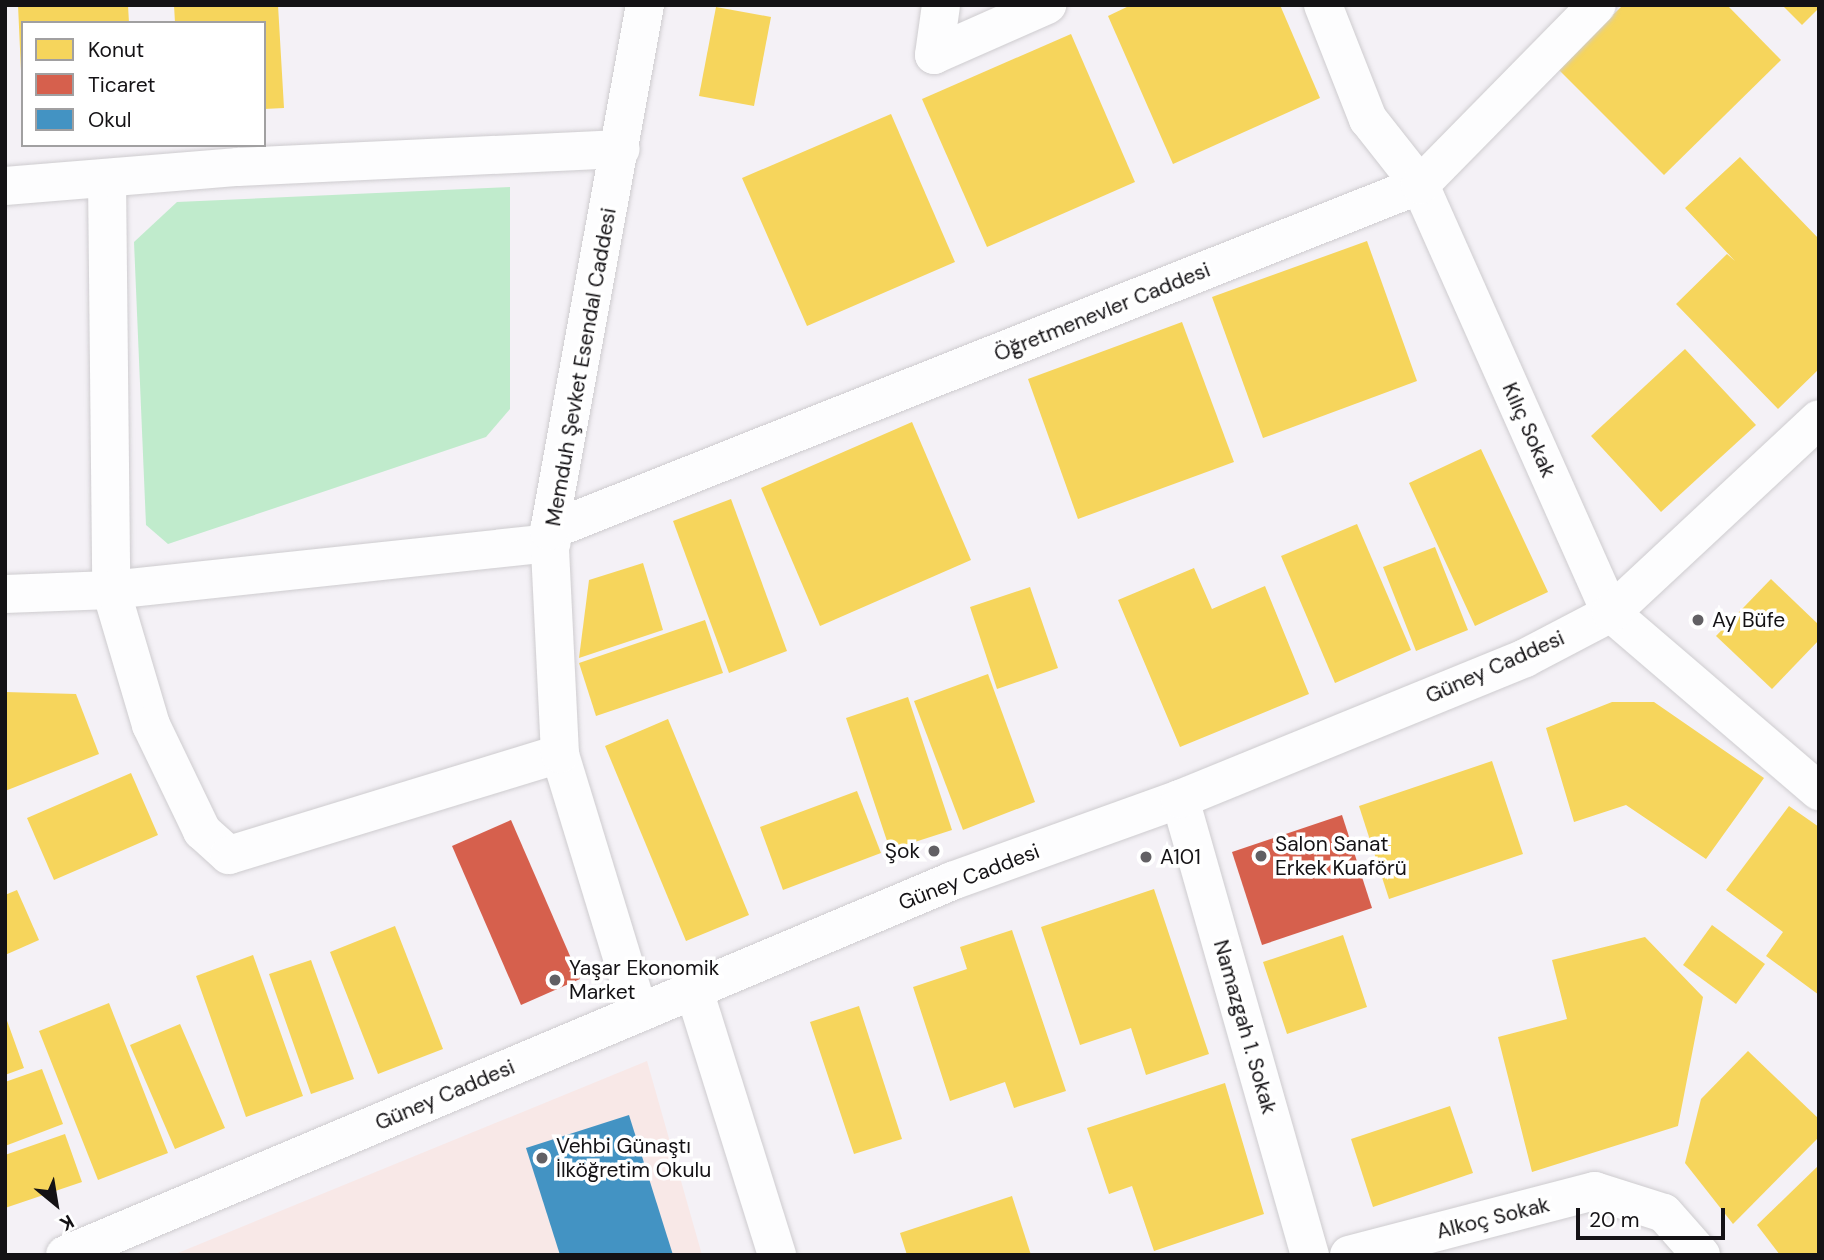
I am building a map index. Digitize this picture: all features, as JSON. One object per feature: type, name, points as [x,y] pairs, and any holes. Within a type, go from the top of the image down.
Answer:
[{"type":"street","name":"Memduh Şevket Esendal Caddesi","points":[[639,1013],[560,754],[551,537],[645,5]]},
{"type":"street","points":[[941,5],[934,55],[1047,5]]},
{"type":"street","name":"Kılıç Sokak","points":[[1323,5],[1368,119],[1420,185],[1611,613],[1819,791]]},
{"type":"street","name":"Öğretmenevler Caddesi","points":[[5,594],[111,590],[551,537],[1420,185],[1597,5]]},
{"type":"street","points":[[5,186],[621,149]]},
{"type":"street","points":[[107,178],[111,590],[151,725],[202,831],[229,855],[560,754]]},
{"type":"street","name":"Güney Caddesi","points":[[65,1255],[952,881],[1180,799],[1525,658],[1611,613],[1819,419]]},
{"type":"street","name":"Namazgah 1. Sokak","points":[[1180,799],[1310,1255]]},
{"type":"street","points":[[694,990],[777,1255]]},
{"type":"street","name":"Alkoç Sokak","points":[[1349,1255],[1595,1191],[1664,1213],[1701,1255]]},
{"type":"shaded area","name":"Vehbi Günaştı İlköğretim Okulu","points":[[647,1061],[702,1255],[173,1255]]},
{"type":"green space","points":[[510,187],[510,409],[486,437],[168,544],[146,525],[134,242],[177,202]]},
{"type":"building: Konut","points":[[18,5],[128,5],[129,21],[21,21],[21,71]]},
{"type":"building: Konut","points":[[174,5],[278,5],[284,108],[266,109],[266,21],[175,21]]},
{"type":"building: Konut","points":[[1131,5],[1280,5],[1320,98],[1173,164],[1108,16]]},
{"type":"building: Konut","points":[[1623,5],[1727,5],[1781,60],[1664,175],[1558,69]]},
{"type":"building: Konut","points":[[1782,5],[1819,5],[1819,8],[1802,25]]},
{"type":"building: Konut","points":[[716,7],[771,17],[754,106],[699,96]]},
{"type":"building: Konut","points":[[1071,34],[1135,182],[987,247],[922,99]]},
{"type":"building: Konut","points":[[891,114],[955,262],[807,326],[742,178]]},
{"type":"building: Konut","points":[[1740,157],[1819,239],[1819,369],[1778,409],[1676,304],[1727,254],[1735,261],[1685,208]]},
{"type":"building: Konut","points":[[1367,241],[1417,381],[1263,438],[1212,297]]},
{"type":"building: Konut","points":[[1182,322],[1234,462],[1078,519],[1028,379]]},
{"type":"building: Konut","points":[[1685,349],[1756,425],[1661,512],[1591,436]]},
{"type":"building: Konut","points":[[912,422],[971,560],[820,626],[761,488]]},
{"type":"building: Konut","points":[[1481,449],[1548,592],[1475,626],[1409,483]]},
{"type":"building: Konut","points":[[731,499],[787,651],[729,673],[673,521]]},
{"type":"building: Konut","points":[[1357,524],[1411,650],[1335,683],[1281,556]]},
{"type":"building: Konut","points":[[1435,547],[1468,630],[1416,651],[1383,567]]},
{"type":"building: Konut","points":[[643,563],[663,630],[579,658],[589,580]]},
{"type":"building: Konut","points":[[1194,568],[1212,609],[1265,586],[1309,694],[1180,747],[1118,600]]},
{"type":"building: Konut","points":[[1771,579],[1819,625],[1819,640],[1772,689],[1716,636]]},
{"type":"building: Konut","points":[[1030,587],[1058,668],[997,689],[970,607]]},
{"type":"building: Konut","points":[[705,620],[723,673],[596,716],[579,663]]},
{"type":"building: Konut","points":[[988,674],[1035,802],[963,830],[914,701]]},
{"type":"building: Konut","points":[[5,692],[76,694],[99,754],[5,791]]},
{"type":"building: Konut","points":[[908,697],[952,830],[890,850],[846,718]]},
{"type":"building: Konut","points":[[1612,702],[1654,702],[1764,778],[1706,859],[1626,805],[1574,822],[1546,728]]},
{"type":"building: Konut","points":[[668,719],[749,915],[686,941],[605,746]]},
{"type":"building: Konut","points":[[1492,761],[1523,854],[1389,899],[1359,806]]},
{"type":"building: Konut","points":[[131,773],[158,835],[54,880],[27,818]]},
{"type":"building: Konut","points":[[857,791],[881,853],[783,890],[760,827]]},
{"type":"building: Konut","points":[[1789,806],[1819,827],[1819,995],[1766,956],[1783,932],[1726,890]]},
{"type":"building: Konut","points":[[1154,889],[1209,1054],[1146,1075],[1131,1028],[1080,1045],[1041,927]]},
{"type":"building: Konut","points":[[17,890],[39,940],[5,955],[5,895]]},
{"type":"building: Konut","points":[[1712,925],[1765,964],[1736,1004],[1683,965]]},
{"type":"building: Konut","points":[[395,926],[443,1049],[378,1074],[330,952]]},
{"type":"building: Konut","points":[[1012,930],[1066,1091],[1014,1108],[1005,1082],[950,1101],[913,987],[967,969],[960,947]]},
{"type":"building: Konut","points":[[1343,935],[1367,1007],[1287,1034],[1263,962]]},
{"type":"building: Konut","points":[[1645,937],[1703,997],[1678,1126],[1532,1172],[1498,1037],[1567,1019],[1552,960]]},
{"type":"building: Konut","points":[[253,955],[303,1096],[246,1117],[196,976]]},
{"type":"building: Konut","points":[[311,960],[354,1079],[311,1094],[269,974]]},
{"type":"building: Konut","points":[[109,1003],[168,1153],[98,1180],[39,1031]]},
{"type":"building: Konut","points":[[859,1006],[902,1139],[854,1154],[810,1022]]},
{"type":"building: Konut","points":[[5,1015],[24,1068],[5,1075]]},
{"type":"building: Konut","points":[[180,1024],[225,1128],[175,1149],[130,1045]]},
{"type":"building: Konut","points":[[1748,1051],[1819,1119],[1819,1137],[1733,1224],[1685,1163],[1701,1099]]},
{"type":"building: Konut","points":[[42,1069],[63,1124],[5,1146],[5,1082]]},
{"type":"building: Konut","points":[[1225,1083],[1264,1214],[1154,1251],[1132,1186],[1109,1194],[1087,1128]]},
{"type":"building: Konut","points":[[1450,1106],[1473,1173],[1373,1207],[1351,1139]]},
{"type":"building: Konut","points":[[65,1134],[82,1182],[5,1208],[5,1155]]},
{"type":"building: Konut","points":[[1819,1165],[1819,1255],[1780,1255],[1757,1225]]},
{"type":"building: Konut","points":[[1012,1196],[1031,1255],[907,1255],[900,1233]]},
{"type":"building: Ticaret","points":[[1342,815],[1372,908],[1262,945],[1232,852]]},
{"type":"building: Ticaret","points":[[511,820],[580,979],[521,1005],[452,846]]},
{"type":"building: Okul","points":[[629,1115],[673,1255],[560,1255],[526,1148]]},
{"type":"place","name":"Ay Büfe","points":[[1698,620]]},
{"type":"place","name":"Şok","points":[[934,851]]},
{"type":"place","name":"Salon Sanat Erkek Kuaförü","points":[[1261,856]]},
{"type":"place","name":"A101","points":[[1146,857]]},
{"type":"place","name":"Yaşar Ekonomik Market","points":[[555,980]]},
{"type":"place","name":"Vehbi Günaştı İlköğretim Okulu","points":[[542,1158]]}]
